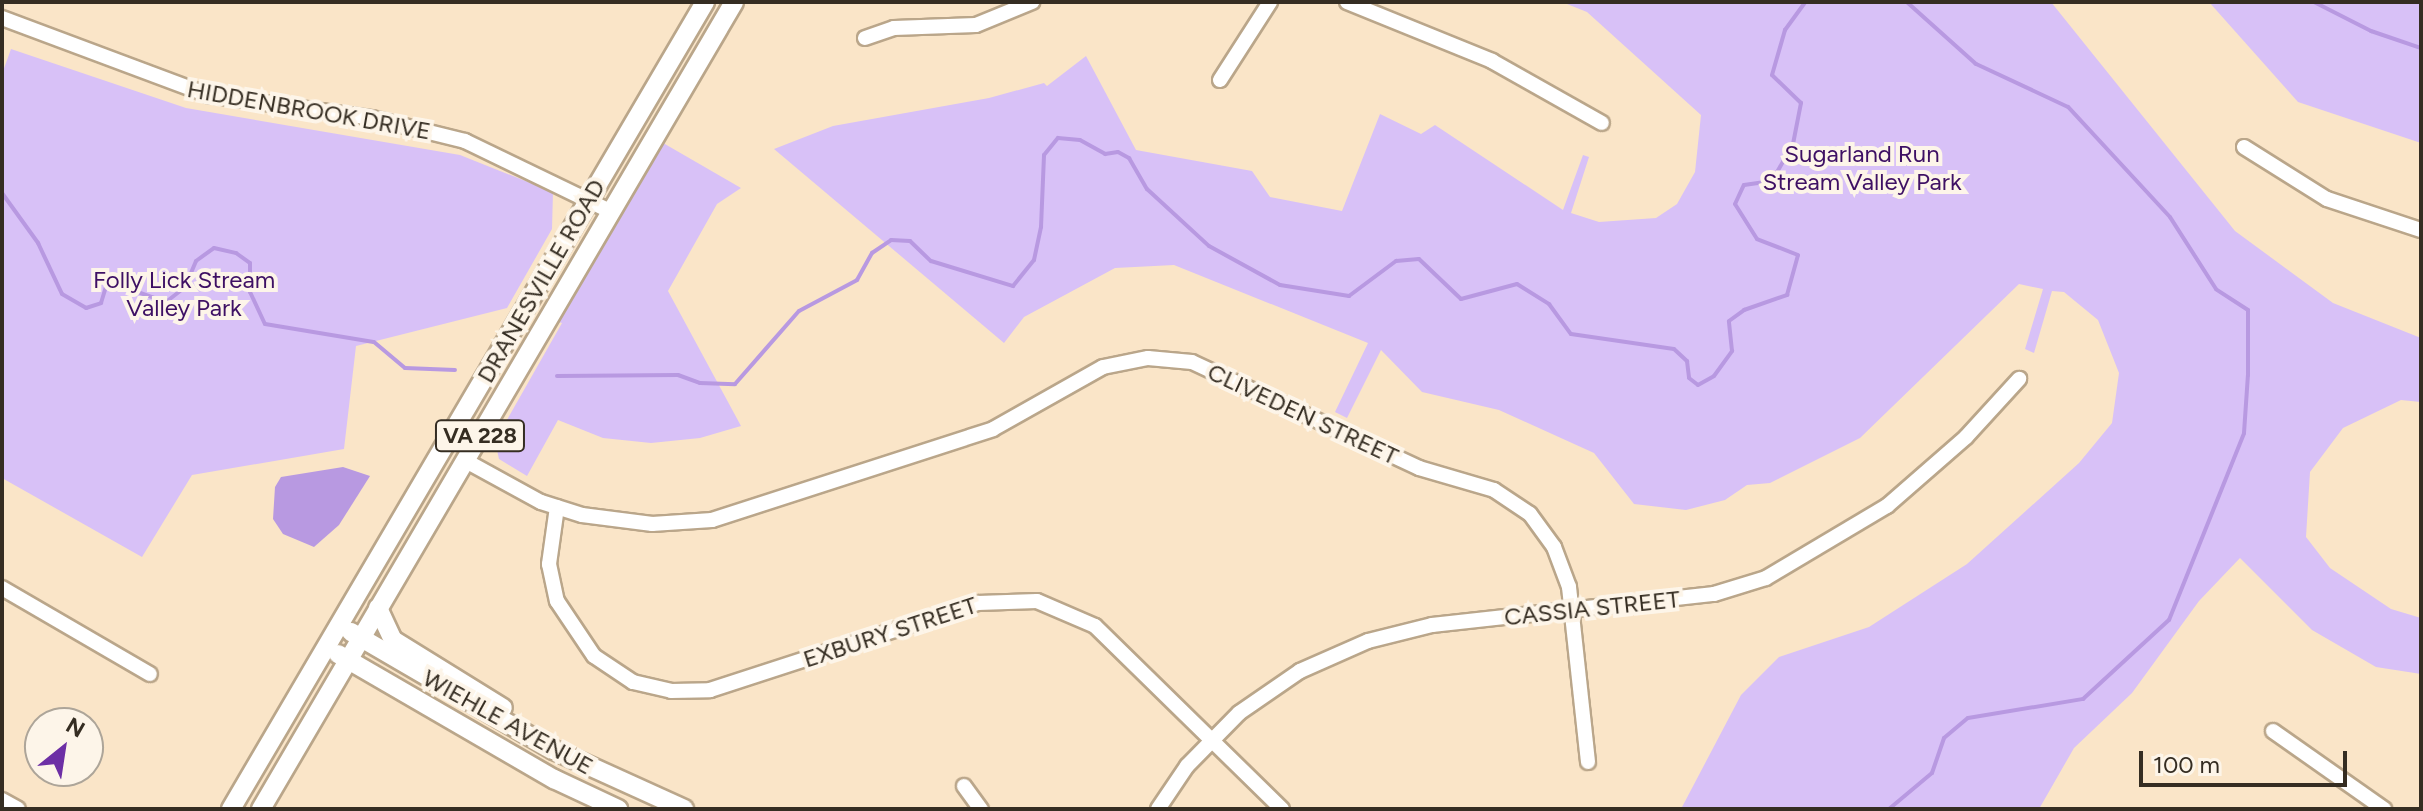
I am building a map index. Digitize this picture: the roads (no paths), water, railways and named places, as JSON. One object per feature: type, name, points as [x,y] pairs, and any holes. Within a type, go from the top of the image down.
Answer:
[{"type":"main road","name":"DRANESVILLE ROAD","points":[[231,809],[705,2]]},
{"type":"main road","name":"DRANESVILLE ROAD","points":[[261,809],[734,2]]},
{"type":"main road","points":[[378,608],[387,631],[404,648],[487,697],[587,767]]},
{"type":"main road","name":"WIEHLE AVENUE","points":[[338,624],[587,767],[684,809]]},
{"type":"main road","name":"WIEHLE AVENUE","points":[[325,647],[554,779],[618,809]]},
{"type":"street","points":[[865,38],[894,28],[976,25],[1032,2]]},
{"type":"street","points":[[1220,80],[1270,2]]},
{"type":"street","points":[[1347,2],[1492,61],[1602,123]]},
{"type":"street","name":"HIDDENBROOK DRIVE","points":[[2,18],[208,95],[372,118],[465,141],[610,211]]},
{"type":"street","points":[[2244,147],[2327,199],[2421,230]]},
{"type":"street","name":"CLIVEDEN STREET","points":[[466,461],[557,507],[621,522],[712,520],[993,429],[1103,367],[1170,359],[1212,369],[1419,468],[1475,482],[1513,500],[1554,547],[1572,611],[1588,762]]},
{"type":"street","name":"CASSIA STREET","points":[[1158,809],[1211,739],[1300,671],[1368,641],[1432,625],[1714,594],[1766,578],[1851,530],[1899,496],[1966,437],[2019,379]]},
{"type":"street","name":"EXBURY STREET","points":[[557,507],[549,564],[565,621],[594,656],[648,687],[710,690],[978,603],[1019,599],[1058,606],[1095,626],[1282,809]]},
{"type":"street","points":[[2,588],[150,674]]},
{"type":"street","points":[[2273,731],[2384,809]]},
{"type":"street","points":[[964,786],[981,809]]},
{"type":"street","points":[[2,800],[18,809]]},
{"type":"waterway","points":[[557,376],[678,375],[700,383],[735,384],[799,311],[857,280],[872,253],[891,240],[910,241],[931,261],[1013,286],[1034,260],[1041,227],[1044,155],[1058,138],[1080,140],[1105,154],[1118,152],[1129,158],[1147,189],[1209,246],[1280,285],[1349,296],[1396,261],[1419,259],[1461,299],[1517,284],[1549,304],[1571,334],[1674,349],[1687,361],[1689,378],[1698,385],[1714,376],[1732,351],[1729,321],[1744,310],[1787,295],[1798,255],[1757,239],[1735,204],[1744,185],[1772,181],[1793,144],[1801,103],[1772,75],[1785,30],[1805,2]]},
{"type":"waterway","points":[[1889,809],[1932,773],[1944,738],[1968,718],[2083,699],[2169,620],[2244,433],[2248,375],[2248,310],[2216,289],[2170,217],[2068,107],[1976,64],[1907,2]]},
{"type":"waterway","points":[[2314,2],[2371,31],[2421,48]]},
{"type":"waterway","points":[[2,193],[38,243],[62,294],[86,308],[101,303],[106,287],[118,285],[166,302],[185,287],[196,261],[214,248],[236,253],[250,263],[250,292],[265,324],[374,342],[405,368],[455,370]]},
{"type":"park label","name":"Sugarland Run Stream Valley Park","points":[[1862,168]]},
{"type":"park label","name":"Folly Lick Stream Valley Park","points":[[184,294]]}]
